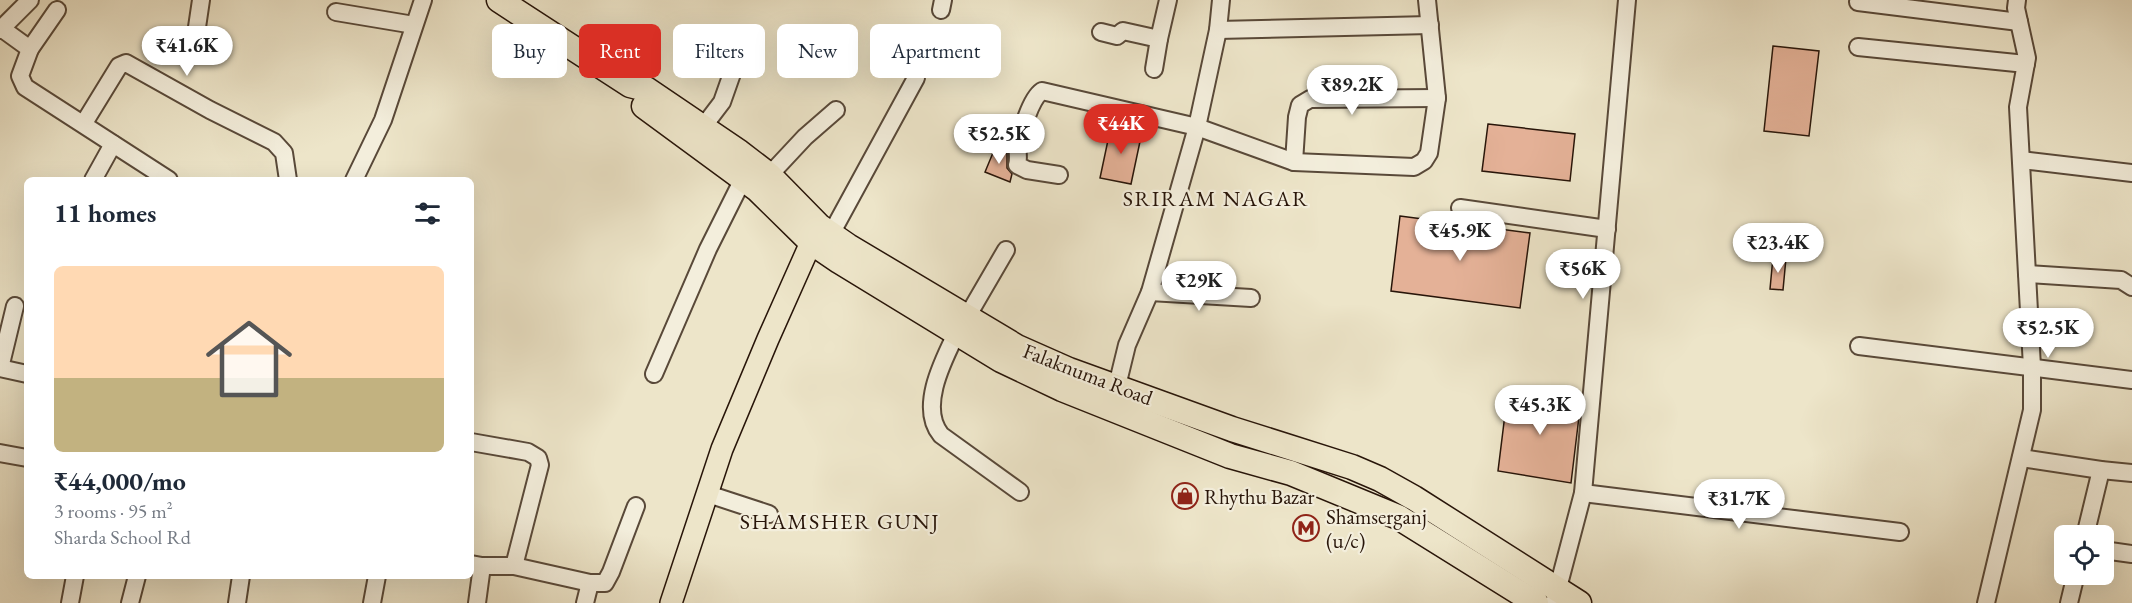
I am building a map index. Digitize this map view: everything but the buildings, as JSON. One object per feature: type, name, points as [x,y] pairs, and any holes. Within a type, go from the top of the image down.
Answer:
[{"type":"highway","name":"Falaknuma Road","points":[[499,0],[630,85],[646,89],[703,127],[756,181]]},
{"type":"highway","name":"Falaknuma Road","points":[[630,85],[641,104],[756,181],[820,234],[962,325],[1001,360],[1027,374],[1232,429],[1352,467],[1414,498],[1556,595],[1579,603]]},
{"type":"highway","name":"Falaknuma Road","points":[[1111,396],[1230,456],[1290,473],[1398,517],[1527,601]]},
{"type":"main road","points":[[671,603],[722,449],[768,339],[820,234]]},
{"type":"street","points":[[30,0],[1,29],[30,49]]},
{"type":"street","points":[[196,34],[201,0]]},
{"type":"street","points":[[355,177],[383,120],[423,0]]},
{"type":"street","points":[[1154,69],[1168,0]]},
{"type":"street","points":[[1111,396],[1127,345],[1150,292],[1197,127],[1218,30],[1221,0]]},
{"type":"street","points":[[1059,176],[1027,170],[1017,165],[1019,157],[1017,150],[1030,110],[1035,97],[1042,91],[1197,127],[1294,162],[1414,167],[1424,161],[1429,153],[1437,98],[1427,0]]},
{"type":"street","points":[[1556,595],[1583,493],[1627,0]]},
{"type":"street","points":[[1986,603],[2032,410],[2032,367],[2018,107],[2027,58],[2016,8],[2017,0]]},
{"type":"street","points":[[1858,2],[2019,22]]},
{"type":"street","points":[[57,10],[30,49],[20,76],[25,87],[84,123],[163,177]]},
{"type":"street","points":[[336,12],[414,25]]},
{"type":"street","points":[[1218,30],[1430,25]]},
{"type":"street","points":[[1101,32],[1117,36],[1123,31],[1159,39]]},
{"type":"street","points":[[1858,47],[2026,64]]},
{"type":"street","points":[[84,123],[119,66],[126,63],[210,110],[274,142],[284,153],[288,177]]},
{"type":"street","points":[[703,127],[722,102],[730,78]]},
{"type":"street","points":[[820,234],[915,78]]},
{"type":"street","points":[[1294,162],[1300,105],[1310,99],[1437,98]]},
{"type":"street","points":[[654,374],[708,249],[756,181],[836,110]]},
{"type":"street","points":[[95,177],[113,144]]},
{"type":"street","points":[[2021,160],[2132,173]]},
{"type":"street","points":[[1460,208],[1606,229]]},
{"type":"street","points":[[1006,250],[962,325],[937,374],[933,396],[935,424],[941,435],[1020,492]]},
{"type":"street","points":[[2027,274],[2121,280],[2132,286]]},
{"type":"street","points":[[1150,292],[1251,298]]},
{"type":"street","points":[[15,306],[0,368],[24,373]]},
{"type":"street","points":[[1859,346],[2132,380]]},
{"type":"street","points":[[474,443],[528,452],[538,458],[539,472],[514,566]]},
{"type":"street","points":[[0,453],[24,457]]},
{"type":"street","points":[[2021,458],[2132,473]]},
{"type":"street","points":[[2088,525],[2101,470]]},
{"type":"street","points":[[1583,493],[1899,532]]},
{"type":"street","points":[[708,494],[770,514]]},
{"type":"street","points":[[477,603],[477,565],[514,566],[590,583],[600,584],[608,580],[636,506]]},
{"type":"street","points":[[2114,552],[2132,554]]},
{"type":"street","points":[[70,603],[74,579]]},
{"type":"street","points":[[130,603],[136,579]]},
{"type":"street","points":[[237,603],[241,579]]},
{"type":"street","points":[[372,603],[376,579]]},
{"type":"street","points":[[585,603],[590,583]]},
{"type":"street","points":[[2069,603],[2073,585]]},
{"type":"place","name":"Rhythu Bazar","points":[[1185,496]]},
{"type":"place","name":"Shamserganj (u/c)","points":[[1306,528]]},
{"type":"district","name":"SRIRAM NAGAR","points":[[1216,198]]},
{"type":"district","name":"SHAMSHER GUNJ","points":[[840,521]]}]
